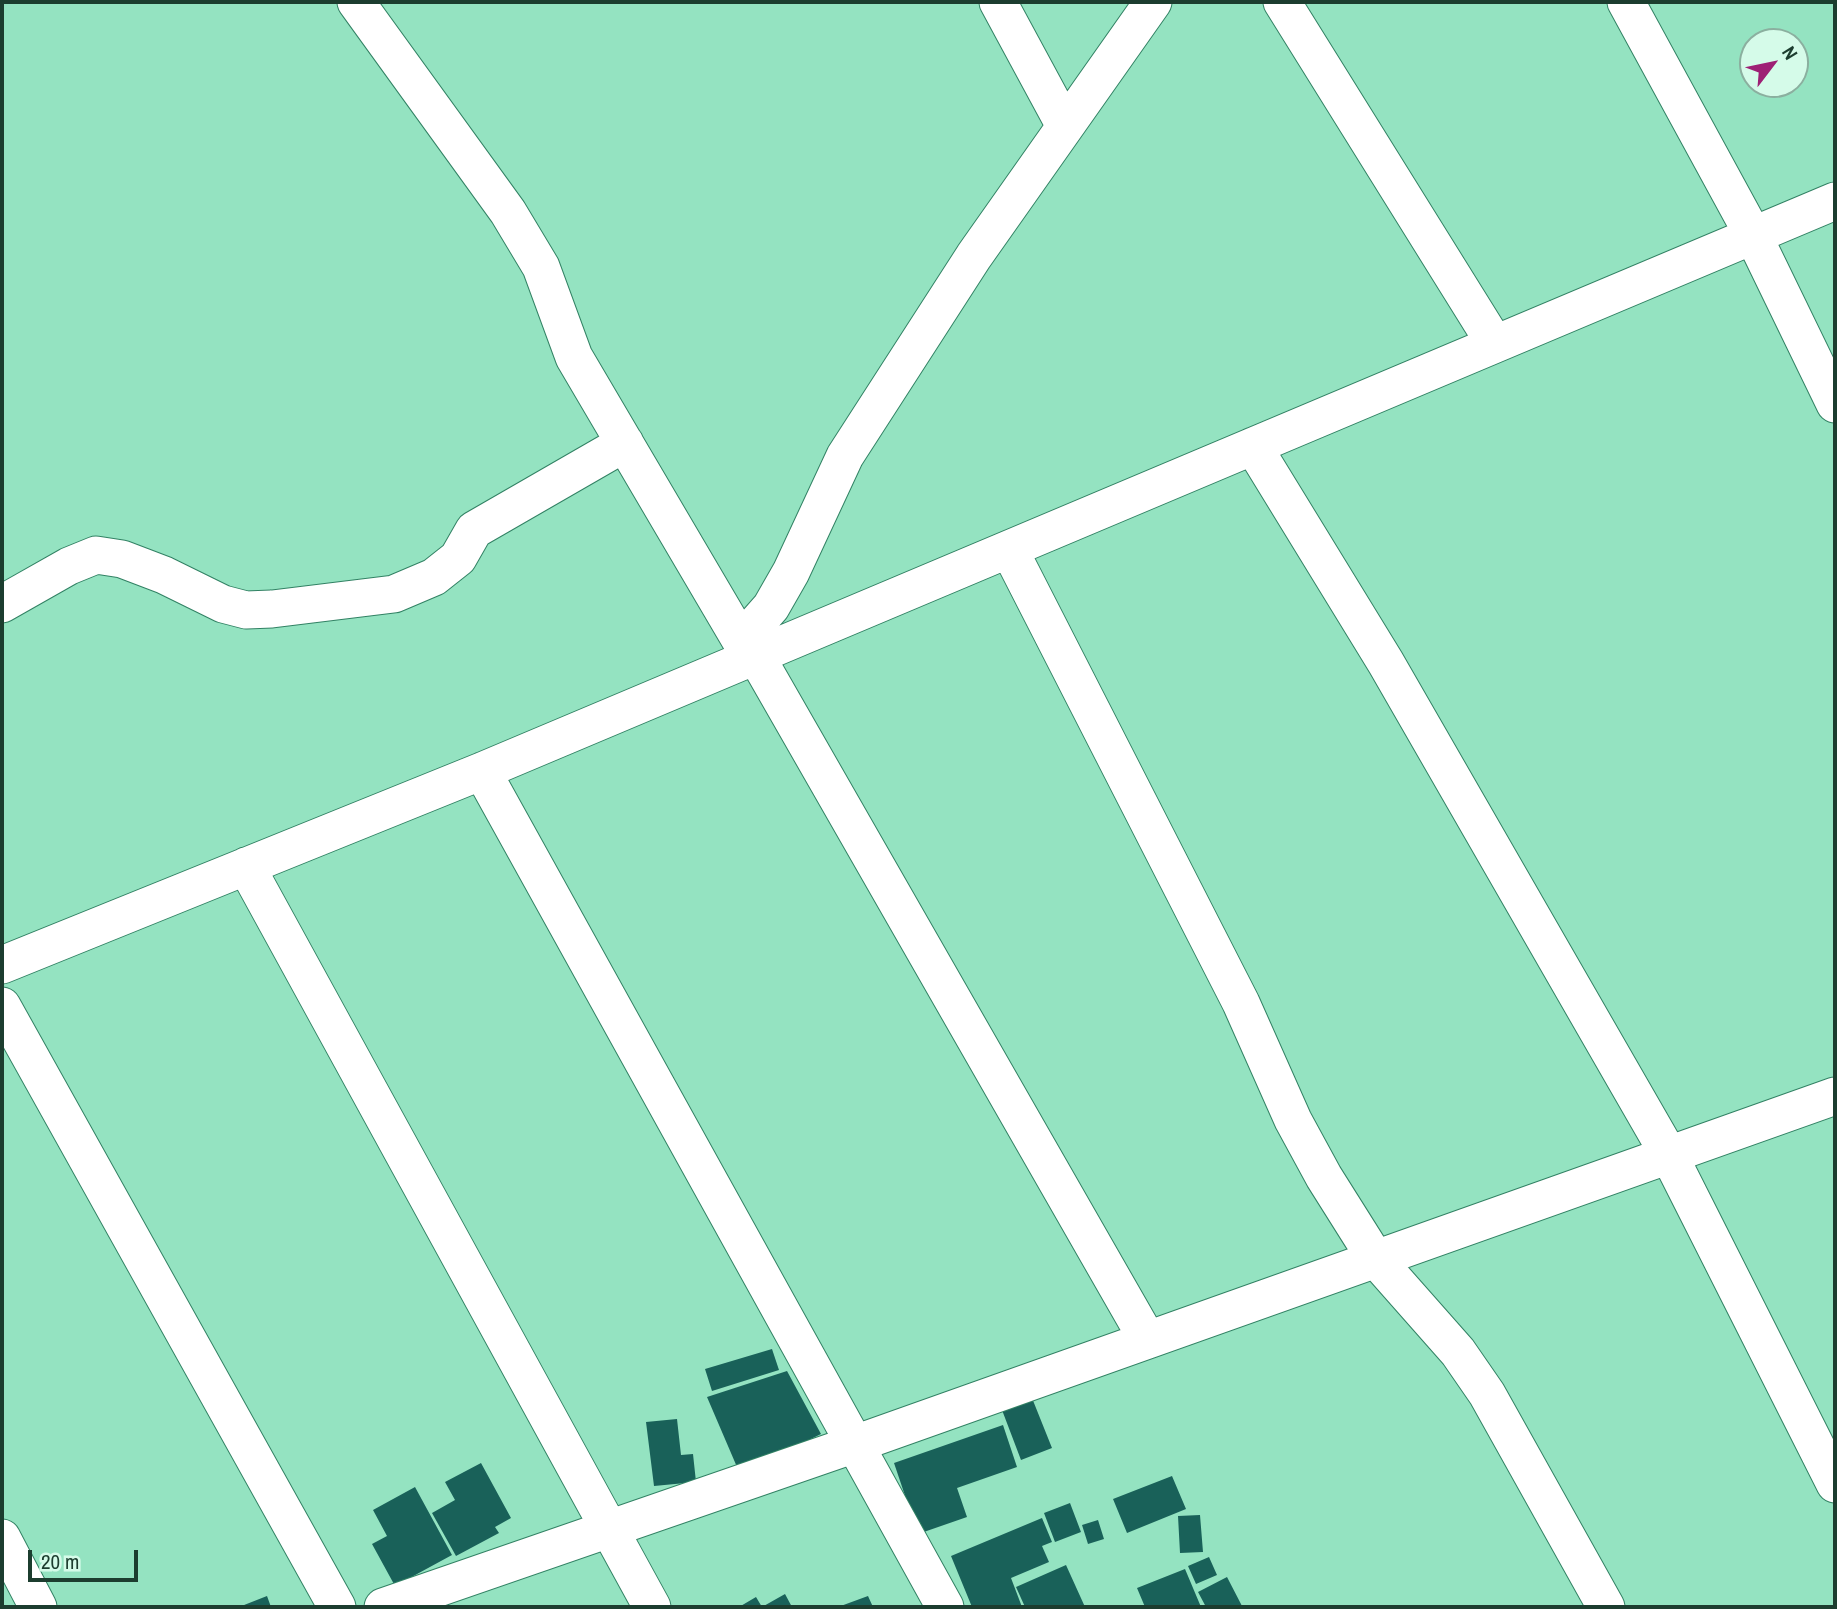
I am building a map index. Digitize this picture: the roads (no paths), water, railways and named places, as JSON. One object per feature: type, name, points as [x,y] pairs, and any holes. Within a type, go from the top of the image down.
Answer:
[{"type":"street","points":[[356,2],[508,212],[541,267],[573,357],[748,649],[1147,1339]]},
{"type":"street","points":[[998,2],[1065,126]]},
{"type":"street","points":[[748,649],[791,572],[845,456],[974,256],[1153,2]]},
{"type":"street","points":[[1282,2],[1494,344]]},
{"type":"street","points":[[1626,2],[1753,235],[1835,404]]},
{"type":"street","points":[[2,965],[482,771],[748,649],[1009,549],[1835,201]]},
{"type":"street","points":[[2,604],[69,566],[96,555],[122,559],[164,575],[223,604],[246,610],[394,594],[434,577],[457,558],[474,530],[625,443]]},
{"type":"street","points":[[1253,446],[1386,663],[1669,1155],[1835,1485]]},
{"type":"street","points":[[1009,549],[1241,1003],[1293,1120],[1324,1177],[1375,1258],[1458,1352],[1487,1394],[1606,1607]]},
{"type":"street","points":[[482,771],[944,1607]]},
{"type":"street","points":[[246,866],[652,1607]]},
{"type":"street","points":[[2,1006],[337,1607]]},
{"type":"street","points":[[383,1607],[855,1444],[1835,1096]]},
{"type":"street","points":[[2,1538],[38,1607]]}]
